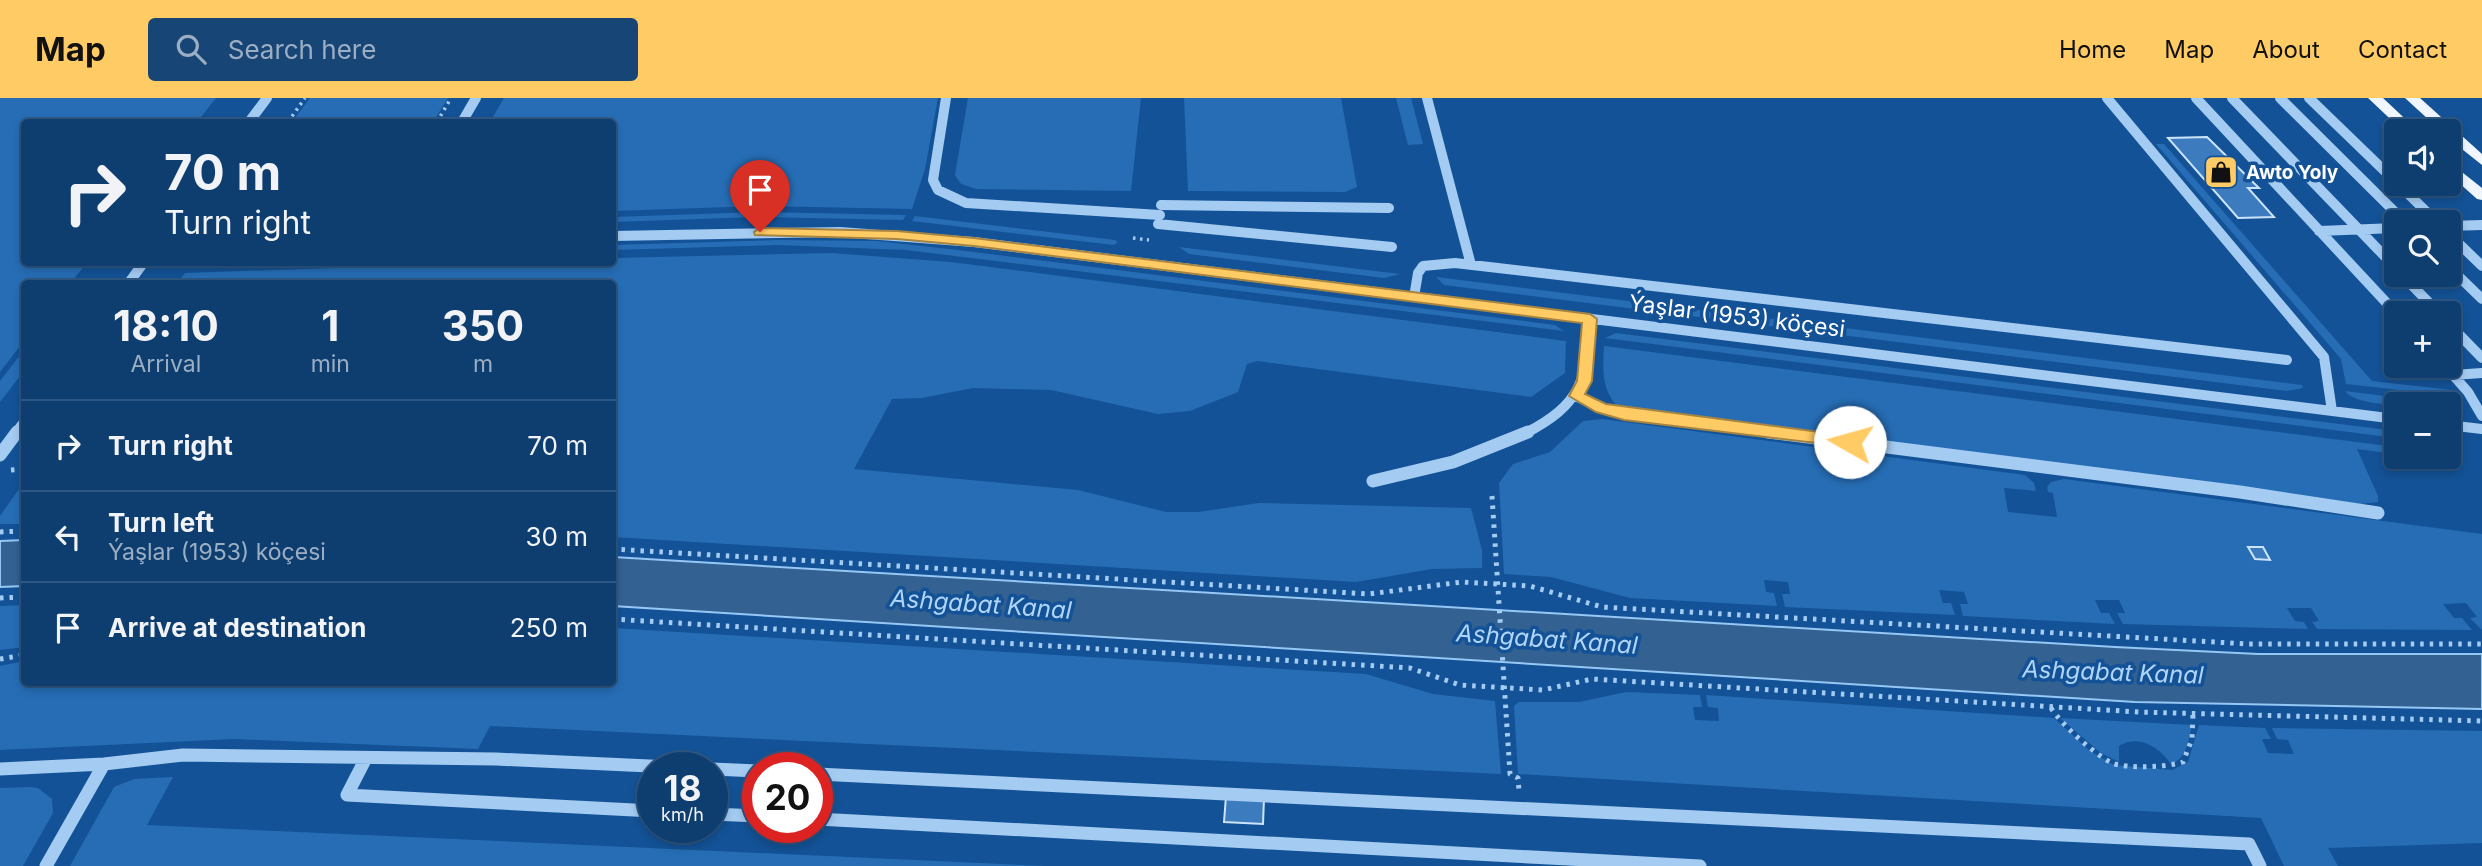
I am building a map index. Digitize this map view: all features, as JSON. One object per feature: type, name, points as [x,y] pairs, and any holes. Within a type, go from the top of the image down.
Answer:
[{"type":"main road","points":[[2375,98],[2398,119]]},
{"type":"main road","points":[[2412,98],[2482,161]]},
{"type":"main road","points":[[2461,177],[2482,196]]},
{"type":"street","points":[[251,119],[267,98]]},
{"type":"street","points":[[464,119],[476,98]]},
{"type":"street","points":[[946,98],[933,180],[938,190],[948,197],[985,205],[1160,215],[1392,247]]},
{"type":"street","points":[[1427,98],[1471,265]]},
{"type":"street","points":[[2107,98],[2324,357],[2332,411]]},
{"type":"street","points":[[2196,98],[2385,301]]},
{"type":"street","points":[[2232,98],[2384,255]]},
{"type":"street","points":[[2280,98],[2392,210]]},
{"type":"street","points":[[2309,98],[2384,170]]},
{"type":"street","points":[[1160,215],[1389,208]]},
{"type":"street","points":[[2461,226],[2482,225]]},
{"type":"street","points":[[2319,231],[2384,228]]},
{"type":"street","name":"Ýaşlar (1953) köçesi","points":[[616,236],[781,231],[897,235],[2384,418]]},
{"type":"street","points":[[2461,246],[2482,266]]},
{"type":"street","points":[[1414,297],[1418,273],[1428,264],[1471,265],[2287,360]]},
{"type":"street","points":[[2461,279],[2482,299]]},
{"type":"street","points":[[2414,287],[2427,301]]},
{"type":"street","points":[[1373,481],[1404,476],[1490,448],[1559,413],[1576,396],[1584,381],[1590,319]]},
{"type":"street","points":[[2461,336],[2482,358]]},
{"type":"street","points":[[2461,371],[2482,373]]},
{"type":"street","points":[[2455,378],[2482,416]]},
{"type":"street","points":[[1576,396],[1602,409],[1624,414],[2227,490],[2378,513]]},
{"type":"street","points":[[0,454],[21,426]]},
{"type":"street","points":[[2461,427],[2482,429]]},
{"type":"street","points":[[0,769],[104,764],[183,755],[496,759],[637,765]]},
{"type":"street","points":[[47,866],[104,764]]},
{"type":"street","points":[[833,775],[2249,844],[2260,866]]},
{"type":"street","points":[[833,820],[1700,866]]},
{"type":"lane","points":[[2410,196],[2425,210]]},
{"type":"lane","points":[[366,758],[347,794],[637,810]]},
{"type":"path","points":[[290,119],[305,98]]},
{"type":"path","points":[[439,119],[451,98]]},
{"type":"path","points":[[1492,496],[1510,774]]},
{"type":"path","points":[[0,532],[21,531]]},
{"type":"path","points":[[616,549],[1369,594],[1462,582],[1499,584],[1530,586],[1602,607],[2249,645],[2482,644]]},
{"type":"path","points":[[0,598],[21,597]]},
{"type":"path","points":[[616,619],[1410,668],[1460,685],[1543,690],[1592,679],[2193,714],[2482,721]]},
{"type":"path","points":[[0,659],[21,656]]},
{"type":"path","points":[[2051,707],[2061,723],[2099,754],[2119,765],[2179,765],[2189,752],[2194,731],[2193,714]]},
{"type":"shaded area","points":[[0,98],[216,98],[199,119],[21,119],[21,266],[84,266],[73,280],[21,280],[21,345],[0,372]]},
{"type":"shaded area","points":[[310,98],[448,98],[435,119],[294,119]]},
{"type":"shaded area","points":[[504,98],[938,98],[925,169],[912,209],[759,206],[616,211],[616,119],[492,119]]},
{"type":"shaded area","points":[[968,98],[1141,98],[1131,191],[976,189],[961,184],[955,175]]},
{"type":"shaded area","points":[[1184,98],[1341,98],[1357,187],[1345,192],[1188,191]]},
{"type":"shaded area","points":[[1396,98],[1411,98],[1423,144],[1408,145]]},
{"type":"shaded area","points":[[2156,144],[2164,144],[2372,381],[2452,392],[2419,392],[2346,384],[2341,359]]},
{"type":"shaded area","points":[[758,212],[906,215],[903,220],[756,217],[616,222],[616,217]]},
{"type":"shaded area","points":[[915,216],[1115,240],[1118,243],[1113,245],[912,221]]},
{"type":"shaded area","points":[[779,240],[877,241],[1555,325],[1564,331],[906,250],[777,245],[616,250],[616,245]]},
{"type":"shaded area","points":[[1179,247],[1400,274],[1384,278],[1189,254]]},
{"type":"shaded area","points":[[831,253],[951,262],[1566,341],[1565,373],[1531,397],[1257,361],[1247,364],[1238,392],[1190,411],[1158,414],[1051,390],[973,388],[922,398],[892,399],[854,469],[1078,490],[1166,512],[1198,512],[1259,503],[1471,508],[1482,550],[1482,568],[1432,569],[1356,582],[616,537],[616,280],[180,280],[185,273],[394,266],[616,266],[616,258]]},
{"type":"shaded area","points":[[1436,277],[2302,385],[2303,388],[2287,391],[1444,285]]},
{"type":"shaded area","points":[[1616,333],[2384,429],[2384,436],[1605,338]]},
{"type":"shaded area","points":[[1604,346],[2384,445],[2384,452],[2357,449],[2378,496],[2378,502],[2360,504],[1626,407],[1616,405],[1611,398],[1604,377]]},
{"type":"shaded area","points":[[21,354],[21,375],[0,402],[0,381]]},
{"type":"shaded area","points":[[2345,391],[2384,396],[2384,403],[2364,401]]},
{"type":"shaded area","points":[[1602,419],[2025,475],[2034,483],[2036,491],[2004,488],[2008,512],[2057,517],[2053,493],[2048,492],[2047,487],[2051,482],[2064,479],[2482,534],[2482,630],[2470,618],[2477,617],[2466,603],[2443,604],[2454,618],[2462,618],[2472,630],[2317,629],[2312,622],[2319,621],[2311,608],[2287,608],[2295,621],[2304,622],[2308,629],[2123,624],[2117,613],[2125,613],[2119,600],[2095,600],[2101,613],[2109,613],[2115,624],[1963,616],[1960,604],[1968,604],[1964,592],[1939,590],[1943,603],[1951,603],[1955,615],[1785,607],[1782,594],[1790,594],[1788,582],[1764,580],[1766,592],[1774,593],[1777,606],[1630,598],[1551,577],[1504,574],[1499,483],[1513,464],[1550,452],[1583,421]]},
{"type":"shaded area","points":[[21,486],[21,524],[0,524],[0,516]]},
{"type":"shaded area","points":[[21,605],[21,647],[0,650],[0,606]]},
{"type":"shaded area","points":[[616,628],[1366,674],[1433,694],[1495,701],[1501,774],[490,726],[478,749],[234,739],[0,750],[0,666],[21,662],[21,686],[616,686]]},
{"type":"shaded area","points":[[1626,692],[1700,695],[1702,707],[1693,707],[1695,720],[1719,721],[1718,708],[1708,707],[1706,695],[2054,718],[2090,751],[2114,765],[2172,770],[2188,762],[2199,725],[2265,728],[2271,739],[2262,739],[2268,753],[2294,754],[2288,740],[2277,739],[2272,728],[2482,731],[2482,843],[2328,848],[2338,866],[2284,866],[2261,818],[1518,774],[1514,706],[1519,702],[1579,702]]},
{"type":"shaded area","points":[[2060,718],[2192,725],[2186,748],[2176,762],[2171,764],[2155,748],[2134,741],[2119,746],[2119,762],[2101,753]]},
{"type":"shaded area","points":[[173,777],[147,825],[1045,866],[70,866],[114,787],[134,779]]},
{"type":"shaded area","points":[[0,788],[38,788],[52,799],[53,813],[23,866],[0,866]]},
{"type":"water","points":[[21,540],[21,586],[0,587],[0,541]]},
{"type":"water","name":"Ashgabat Kanal","points":[[616,557],[2115,647],[2258,654],[2482,654],[2482,709],[2135,702],[616,606]]},
{"type":"building","points":[[2207,137],[2259,188],[2248,188],[2274,217],[2238,218],[2168,138]]},
{"type":"building","points":[[2248,547],[2263,547],[2270,560],[2255,559]]},
{"type":"building","points":[[1226,796],[1264,798],[1263,824],[1224,822]]},
{"type":"place","name":"Awto Yoly","points":[[2221,172]]},
{"type":"route","points":[[760,232],[840,232],[974,242],[1590,319],[1584,381],[1576,396],[1602,409],[1850,442]]}]
